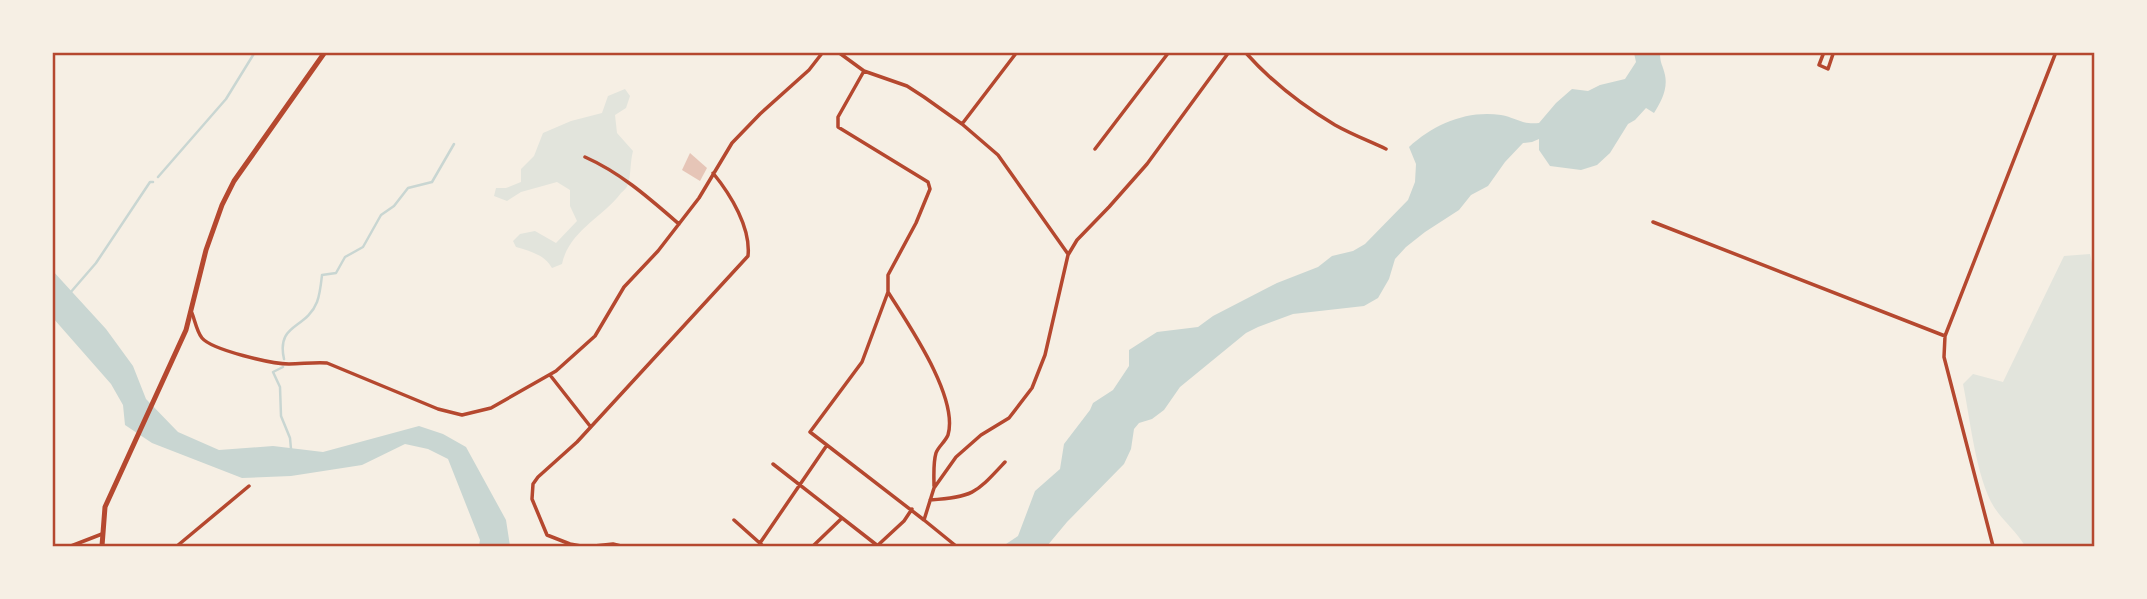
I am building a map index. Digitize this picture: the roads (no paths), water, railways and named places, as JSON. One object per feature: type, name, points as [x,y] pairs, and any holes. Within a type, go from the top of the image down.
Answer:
[{"type":"main road","points":[[102,547],[105,507],[186,330],[206,250],[222,205],[234,181],[325,52]]},
{"type":"street","points":[[192,313],[199,335],[208,344],[289,364],[327,363],[438,409],[462,415],[491,408],[550,374],[595,336],[624,287],[699,198],[732,143],[809,70],[823,52]]},
{"type":"street","points":[[838,52],[864,71],[907,86],[962,124],[998,155],[1069,255]]},
{"type":"street","points":[[962,124],[1017,52]]},
{"type":"street","points":[[1095,149],[1169,52]]},
{"type":"street","points":[[934,488],[956,457],[981,435],[1009,418],[1032,388],[1045,355],[1069,255],[1077,240],[1147,164],[1229,52]]},
{"type":"street","points":[[1245,52],[1257,66],[1305,105],[1336,126],[1386,149]]},
{"type":"street","points":[[1993,547],[1944,357],[1945,336],[2056,52]]},
{"type":"street","points":[[864,71],[838,117],[838,127],[928,182],[930,189],[916,223],[888,275],[888,292],[863,362],[810,432],[912,509],[956,547]]},
{"type":"street","points":[[585,157],[607,167],[639,189],[679,224]]},
{"type":"street","points":[[581,547],[547,535],[532,499],[533,484],[577,442],[748,256],[749,244],[745,231],[725,188],[713,173]]},
{"type":"street","points":[[1653,222],[1945,336]]},
{"type":"street","points":[[888,292],[940,380],[946,400],[948,435],[936,453],[934,488],[924,520]]},
{"type":"street","points":[[550,374],[590,426]]},
{"type":"street","points":[[734,520],[762,545],[827,445]]},
{"type":"street","points":[[930,500],[961,498],[981,488],[1005,462]]},
{"type":"street","points":[[773,464],[877,546],[904,521],[912,509]]},
{"type":"street","points":[[177,547],[249,486]]},
{"type":"street","points":[[813,547],[841,519]]},
{"type":"street","points":[[71,547],[102,534]]},
{"type":"street","points":[[594,547],[607,544],[621,547]]},
{"type":"waterway","points":[[158,177],[226,99],[255,52]]},
{"type":"waterway","points":[[284,359],[284,339],[312,311],[318,299],[322,275],[336,273],[345,257],[363,247],[381,215],[394,206],[408,188],[432,182],[454,144]]},
{"type":"waterway","points":[[70,293],[96,263],[150,182],[153,182]]},
{"type":"waterway","points":[[283,367],[273,372],[280,387],[281,416],[290,438],[291,449]]}]
